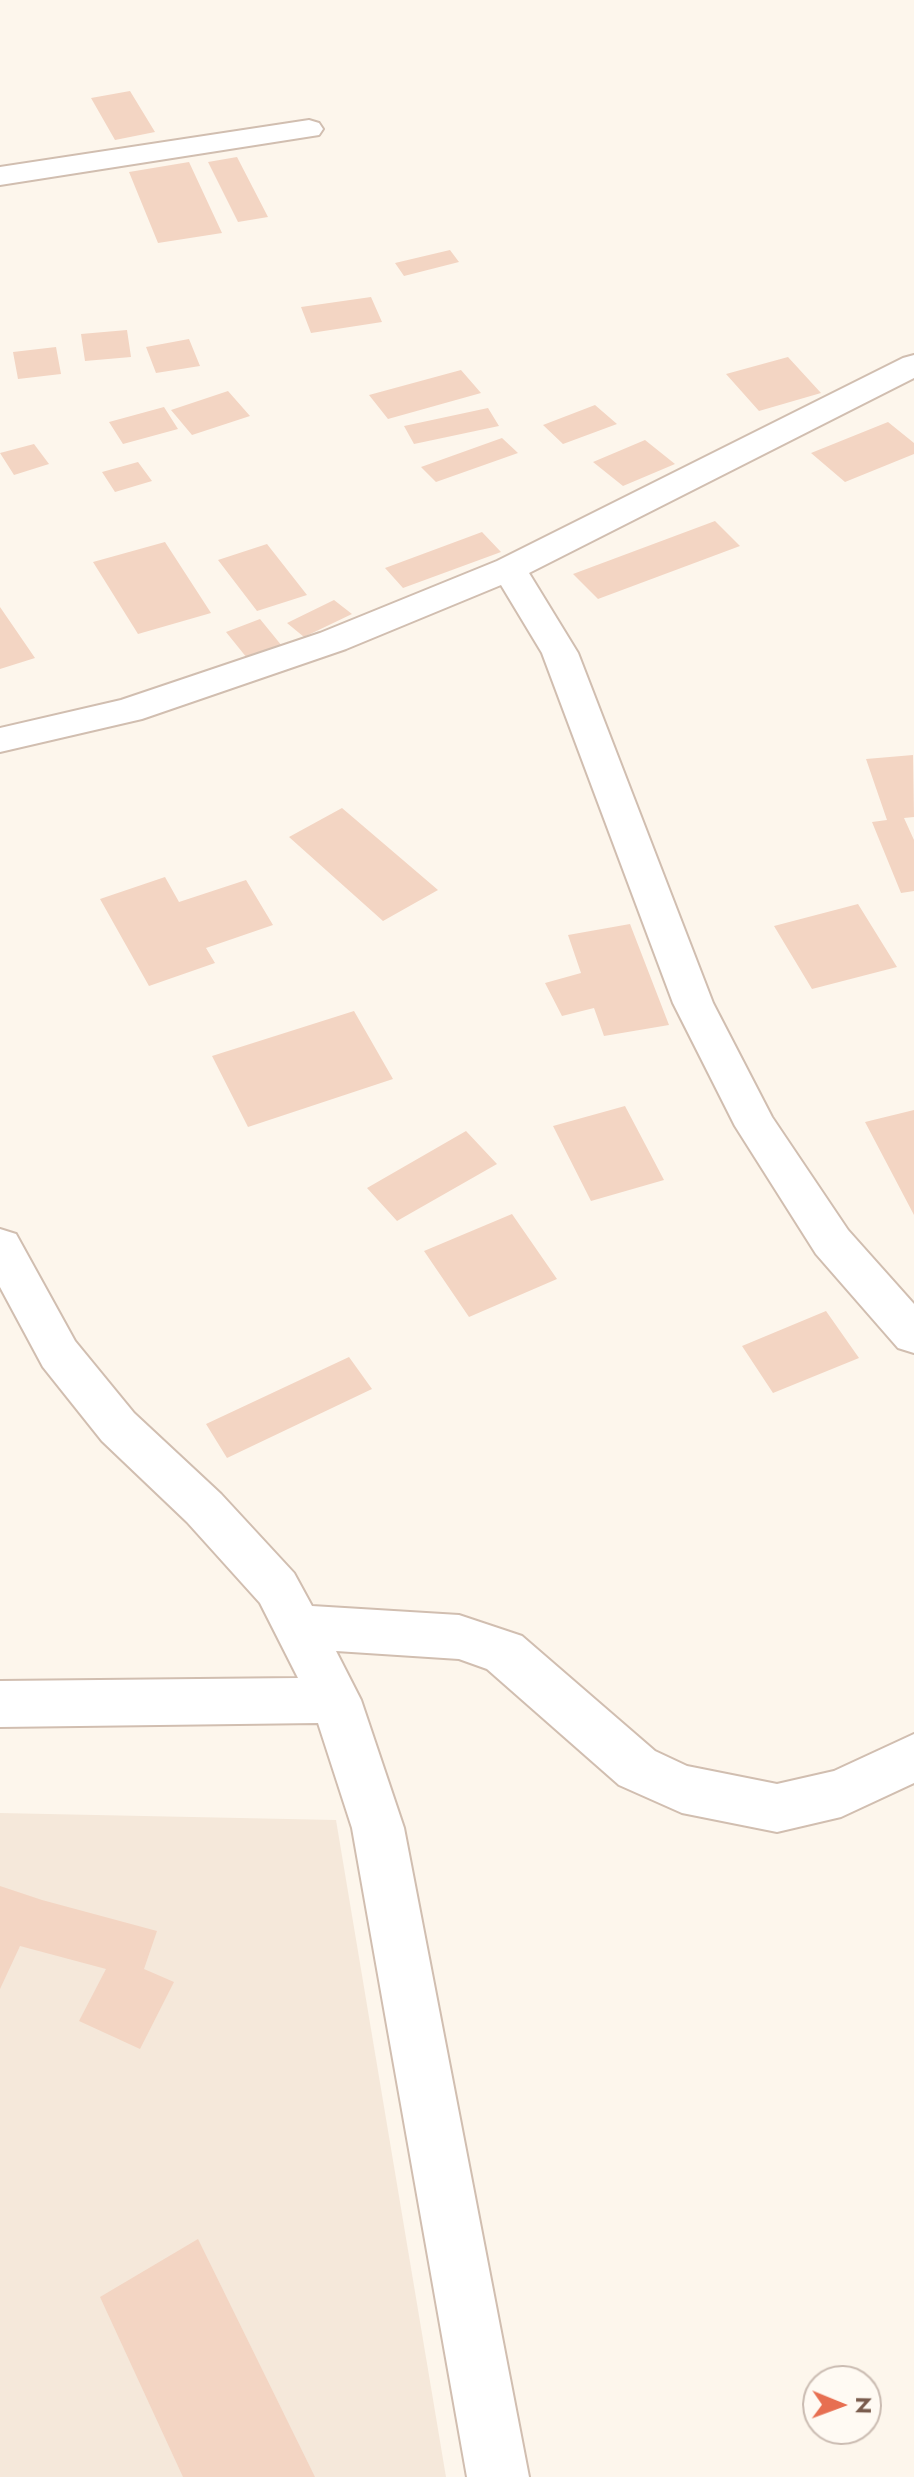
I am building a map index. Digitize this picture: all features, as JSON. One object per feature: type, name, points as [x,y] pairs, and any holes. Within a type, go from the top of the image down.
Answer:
[{"type":"street","points":[[0,176],[309,129]]},
{"type":"street","points":[[0,740],[129,710],[333,641],[509,569],[914,365]]},
{"type":"street","points":[[509,569],[560,653],[693,1003],[756,1126],[832,1242],[914,1335]]},
{"type":"street","points":[[0,1246],[59,1354],[118,1427],[204,1508],[277,1588],[336,1700],[378,1828],[498,2477]]},
{"type":"street","points":[[297,1627],[459,1637],[504,1652],[637,1768],[682,1789],[777,1808],[841,1793],[914,1757]]},
{"type":"street","points":[[0,1704],[336,1700]]},
{"type":"shaded area","points":[[0,1813],[336,1820],[446,2477],[0,2477]]},
{"type":"building","points":[[130,91],[155,132],[115,140],[91,98]]},
{"type":"building","points":[[237,157],[268,217],[238,222],[208,162]]},
{"type":"building","points":[[189,162],[222,233],[158,243],[129,172]]},
{"type":"building","points":[[450,250],[459,262],[404,276],[395,263]]},
{"type":"building","points":[[371,297],[382,322],[311,333],[301,307]]},
{"type":"building","points":[[127,330],[131,357],[85,361],[81,334]]},
{"type":"building","points":[[189,339],[200,366],[156,373],[146,347]]},
{"type":"building","points":[[56,347],[61,374],[18,379],[13,352]]},
{"type":"building","points":[[788,357],[821,393],[759,411],[726,374]]},
{"type":"building","points":[[461,370],[481,393],[388,419],[369,395]]},
{"type":"building","points":[[228,391],[250,416],[192,435],[171,410]]},
{"type":"building","points":[[595,405],[617,424],[563,444],[543,425]]},
{"type":"building","points":[[164,407],[178,429],[123,444],[109,422]]},
{"type":"building","points":[[488,408],[499,426],[414,444],[404,426]]},
{"type":"building","points":[[888,422],[914,443],[914,454],[845,482],[811,453]]},
{"type":"building","points":[[502,438],[518,453],[436,482],[421,467]]},
{"type":"building","points":[[645,440],[675,464],[623,486],[593,462]]},
{"type":"building","points":[[34,444],[49,464],[14,475],[0,453]]},
{"type":"building","points":[[138,462],[152,481],[115,492],[102,472]]},
{"type":"building","points":[[715,521],[740,546],[598,599],[573,574]]},
{"type":"building","points":[[482,532],[501,552],[403,588],[385,568]]},
{"type":"building","points":[[165,542],[211,613],[138,634],[93,562]]},
{"type":"building","points":[[267,544],[307,595],[257,611],[218,560]]},
{"type":"building","points":[[334,600],[352,614],[304,637],[287,623]]},
{"type":"building","points":[[0,607],[35,658],[0,669]]},
{"type":"building","points":[[260,619],[282,646],[247,658],[226,632]]},
{"type":"building","points":[[913,755],[914,817],[904,818],[914,840],[914,891],[901,893],[872,822],[887,820],[866,759]]},
{"type":"building","points":[[342,808],[438,890],[383,921],[289,837]]},
{"type":"building","points":[[165,877],[179,902],[246,880],[273,925],[206,948],[215,963],[149,986],[100,899]]},
{"type":"building","points":[[858,904],[897,967],[812,989],[774,926]]},
{"type":"building","points":[[630,924],[669,1025],[604,1036],[594,1008],[562,1016],[545,983],[581,973],[568,935]]},
{"type":"building","points":[[354,1011],[393,1079],[248,1127],[212,1056]]},
{"type":"building","points":[[625,1106],[664,1180],[591,1201],[553,1126]]},
{"type":"building","points":[[914,1110],[914,1215],[865,1122]]},
{"type":"building","points":[[466,1131],[497,1164],[397,1221],[367,1188]]},
{"type":"building","points":[[512,1214],[557,1279],[469,1317],[424,1251]]},
{"type":"building","points":[[826,1311],[859,1358],[773,1393],[742,1346]]},
{"type":"building","points":[[349,1357],[372,1389],[227,1458],[206,1424]]},
{"type":"building","points":[[0,1886],[157,1931],[144,1969],[174,1982],[140,2049],[79,2021],[106,1969],[20,1946],[0,1989]]},
{"type":"building","points":[[198,2239],[315,2477],[183,2477],[100,2297]]}]
